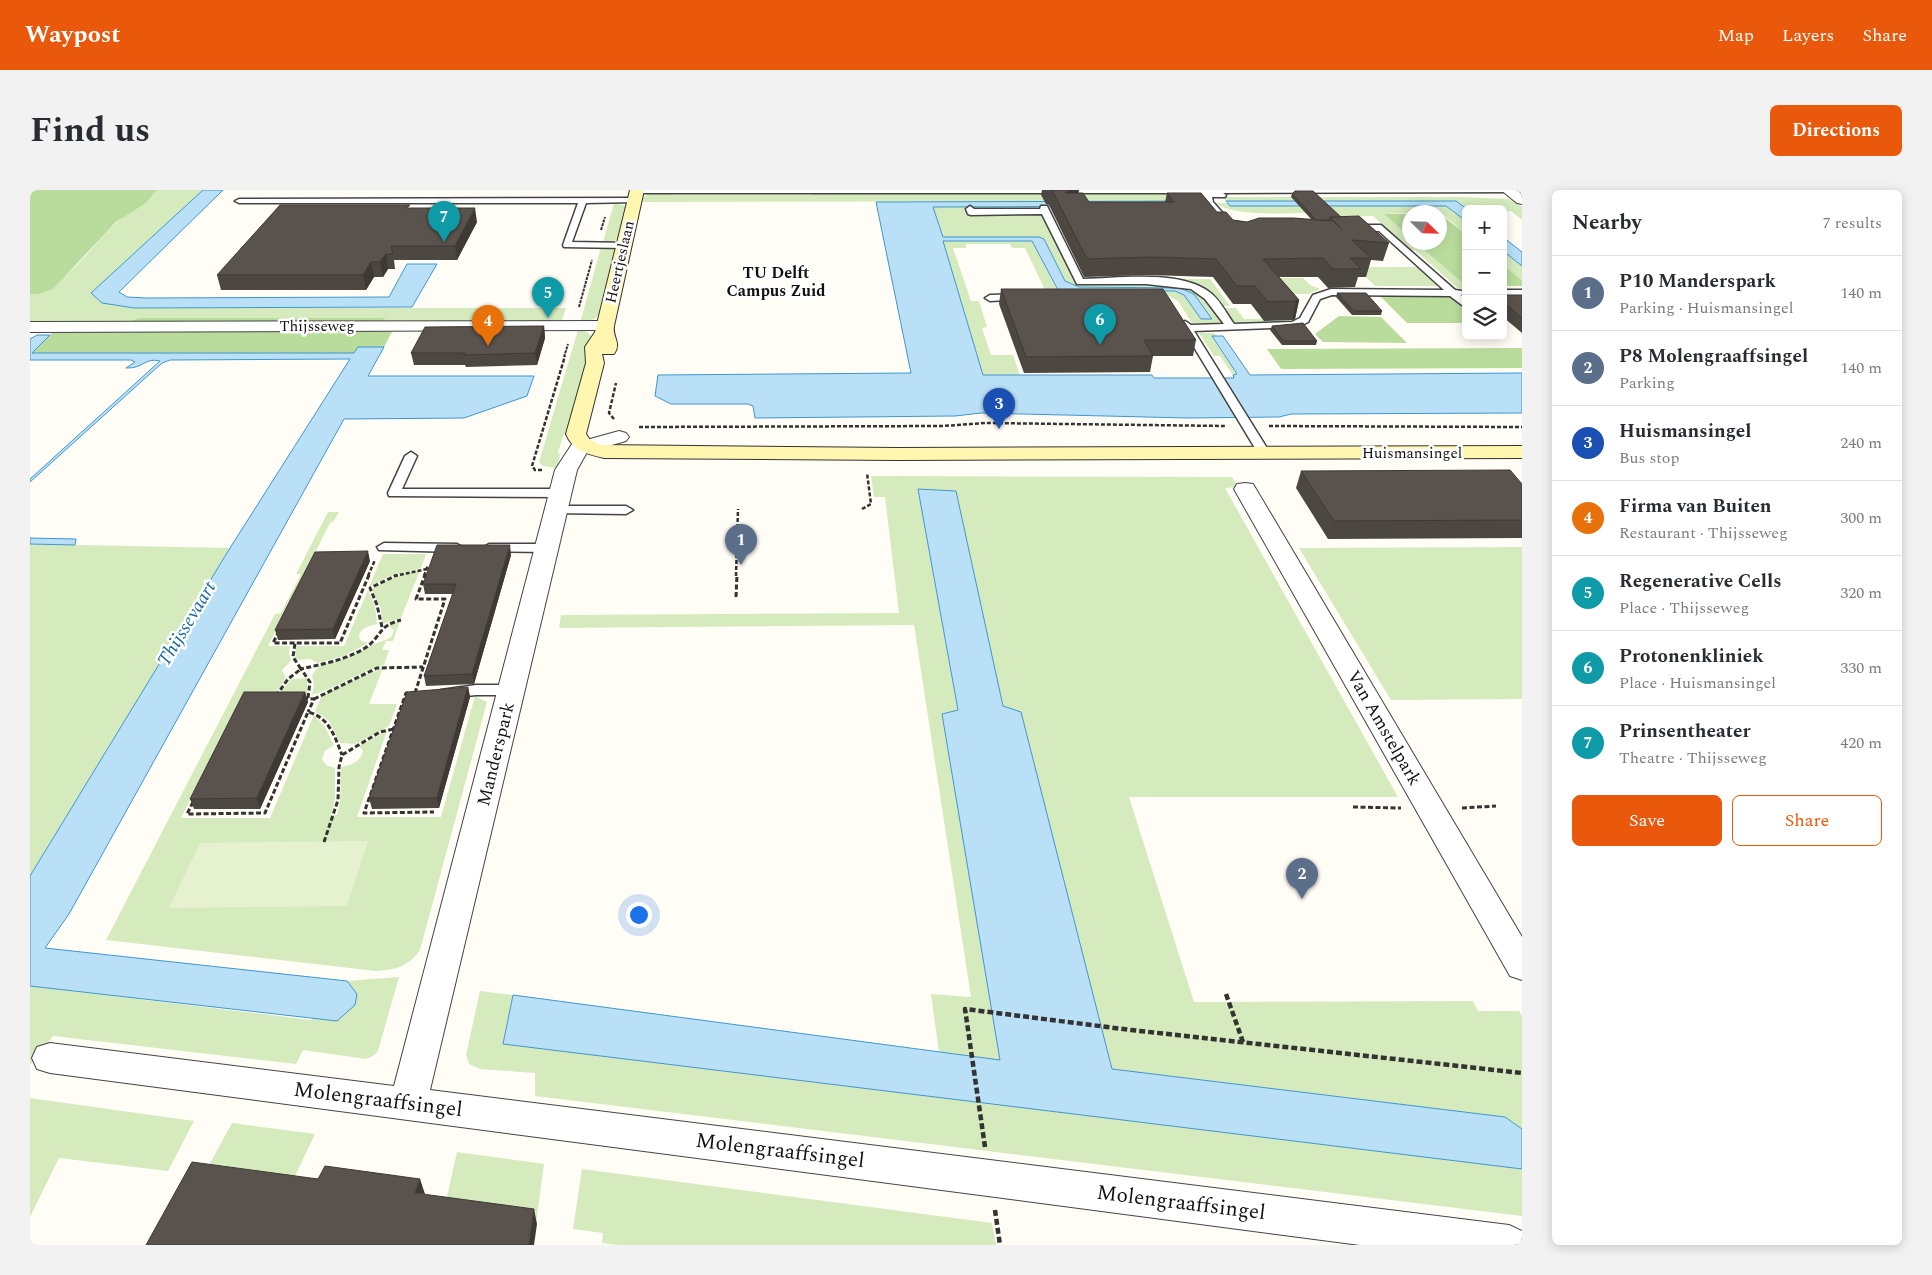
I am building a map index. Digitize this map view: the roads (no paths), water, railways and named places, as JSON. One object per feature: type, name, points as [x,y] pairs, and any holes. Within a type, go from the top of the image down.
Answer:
[{"type":"street","name":"Heertjeslaan","points":[[583,446],[576,434],[595,363],[607,353],[609,342],[604,330],[636,194]]},
{"type":"street","name":"Thijsseweg","points":[[30,327],[604,330]]},
{"type":"street","points":[[580,424],[589,430],[626,432]]},
{"type":"street","points":[[583,446],[626,432]]},
{"type":"street","name":"Huismansingel","points":[[626,432],[1522,435]]},
{"type":"street","name":"Huismansingel","points":[[583,446],[614,453],[1253,433],[1522,452]]},
{"type":"street","name":"Manderspark","points":[[408,1104],[566,470],[575,451],[583,446]]},
{"type":"street","name":"Van Amstelpark","points":[[1245,489],[1522,967]]},
{"type":"street","name":"Molengraaffsingel","points":[[50,1058],[1509,1245]]},
{"type":"lane","points":[[1207,192],[1209,202],[1230,227],[1238,228]]},
{"type":"lane","points":[[239,201],[583,200],[636,194],[1207,192],[1515,194]]},
{"type":"lane","points":[[583,200],[567,245],[624,245]]},
{"type":"lane","points":[[970,209],[971,212],[1044,210],[1080,282],[1165,282],[1196,287],[1206,294],[1231,327]]},
{"type":"lane","points":[[1344,228],[1381,228],[1462,302]]},
{"type":"lane","points":[[1187,328],[1294,325],[1304,320],[1316,297],[1331,292],[1462,294]]},
{"type":"lane","points":[[1507,293],[1522,293]]},
{"type":"lane","points":[[990,298],[1029,297]]},
{"type":"lane","points":[[1176,311],[1253,433]]},
{"type":"lane","points":[[410,456],[394,493],[559,502],[626,510]]},
{"type":"lane","points":[[384,547],[548,548]]},
{"type":"lane","points":[[433,693],[512,690]]},
{"type":"water","points":[[203,190],[223,190],[119,292],[127,297],[146,298],[389,297],[407,264],[437,264],[412,307],[134,308],[102,303],[91,293]]},
{"type":"water","points":[[1199,201],[1203,206],[933,207],[943,237],[1039,237],[1044,239],[1065,281],[1079,287],[1180,288],[1194,294],[1212,319],[1201,319],[1184,295],[1175,291],[1058,290],[1032,241],[943,241],[983,375],[1152,375],[1154,378],[1234,378],[1233,375],[1237,374],[1212,336],[1223,336],[1250,375],[1522,373],[1522,413],[1291,414],[1279,417],[1188,418],[981,413],[955,416],[755,418],[753,406],[748,404],[671,404],[655,396],[658,375],[911,373],[876,202]]},
{"type":"water","points":[[1226,201],[1456,201],[1462,205],[1462,218],[1447,205],[1230,206]]},
{"type":"water","points":[[1507,240],[1522,252],[1522,266],[1507,254]]},
{"type":"water","name":"Thijssevaart","points":[[37,335],[50,335],[32,353],[354,353],[358,347],[384,347],[368,376],[534,376],[527,396],[464,418],[344,419],[69,914],[45,948],[347,981],[357,994],[355,1005],[337,1021],[30,986],[30,876],[230,548],[350,359],[170,360],[162,363],[30,482],[30,479],[160,361],[155,360],[136,367],[126,368],[135,362],[131,360],[30,360],[30,339]]},
{"type":"water","points":[[918,489],[956,491],[1003,706],[1021,712],[1112,1069],[1505,1117],[1522,1129],[1522,1169],[503,1044],[513,995],[1000,1060],[942,714],[958,710]]},
{"type":"water","points":[[30,538],[76,539],[75,545],[30,544]]},
{"type":"place","name":"Prinsentheater","points":[[444,242]]},
{"type":"place","name":"Regenerative Cells","points":[[548,318]]},
{"type":"place","name":"Protonenkliniek","points":[[1100,345]]},
{"type":"place","name":"Firma van Buiten","points":[[488,346]]},
{"type":"place","name":"Huismansingel","points":[[999,429]]},
{"type":"place","name":"P10 Manderspark","points":[[741,565]]},
{"type":"place","name":"P8 Molengraaffsingel","points":[[1302,899]]},
{"type":"district","name":"TU Delft Campus Zuid","points":[[776,282]]}]
